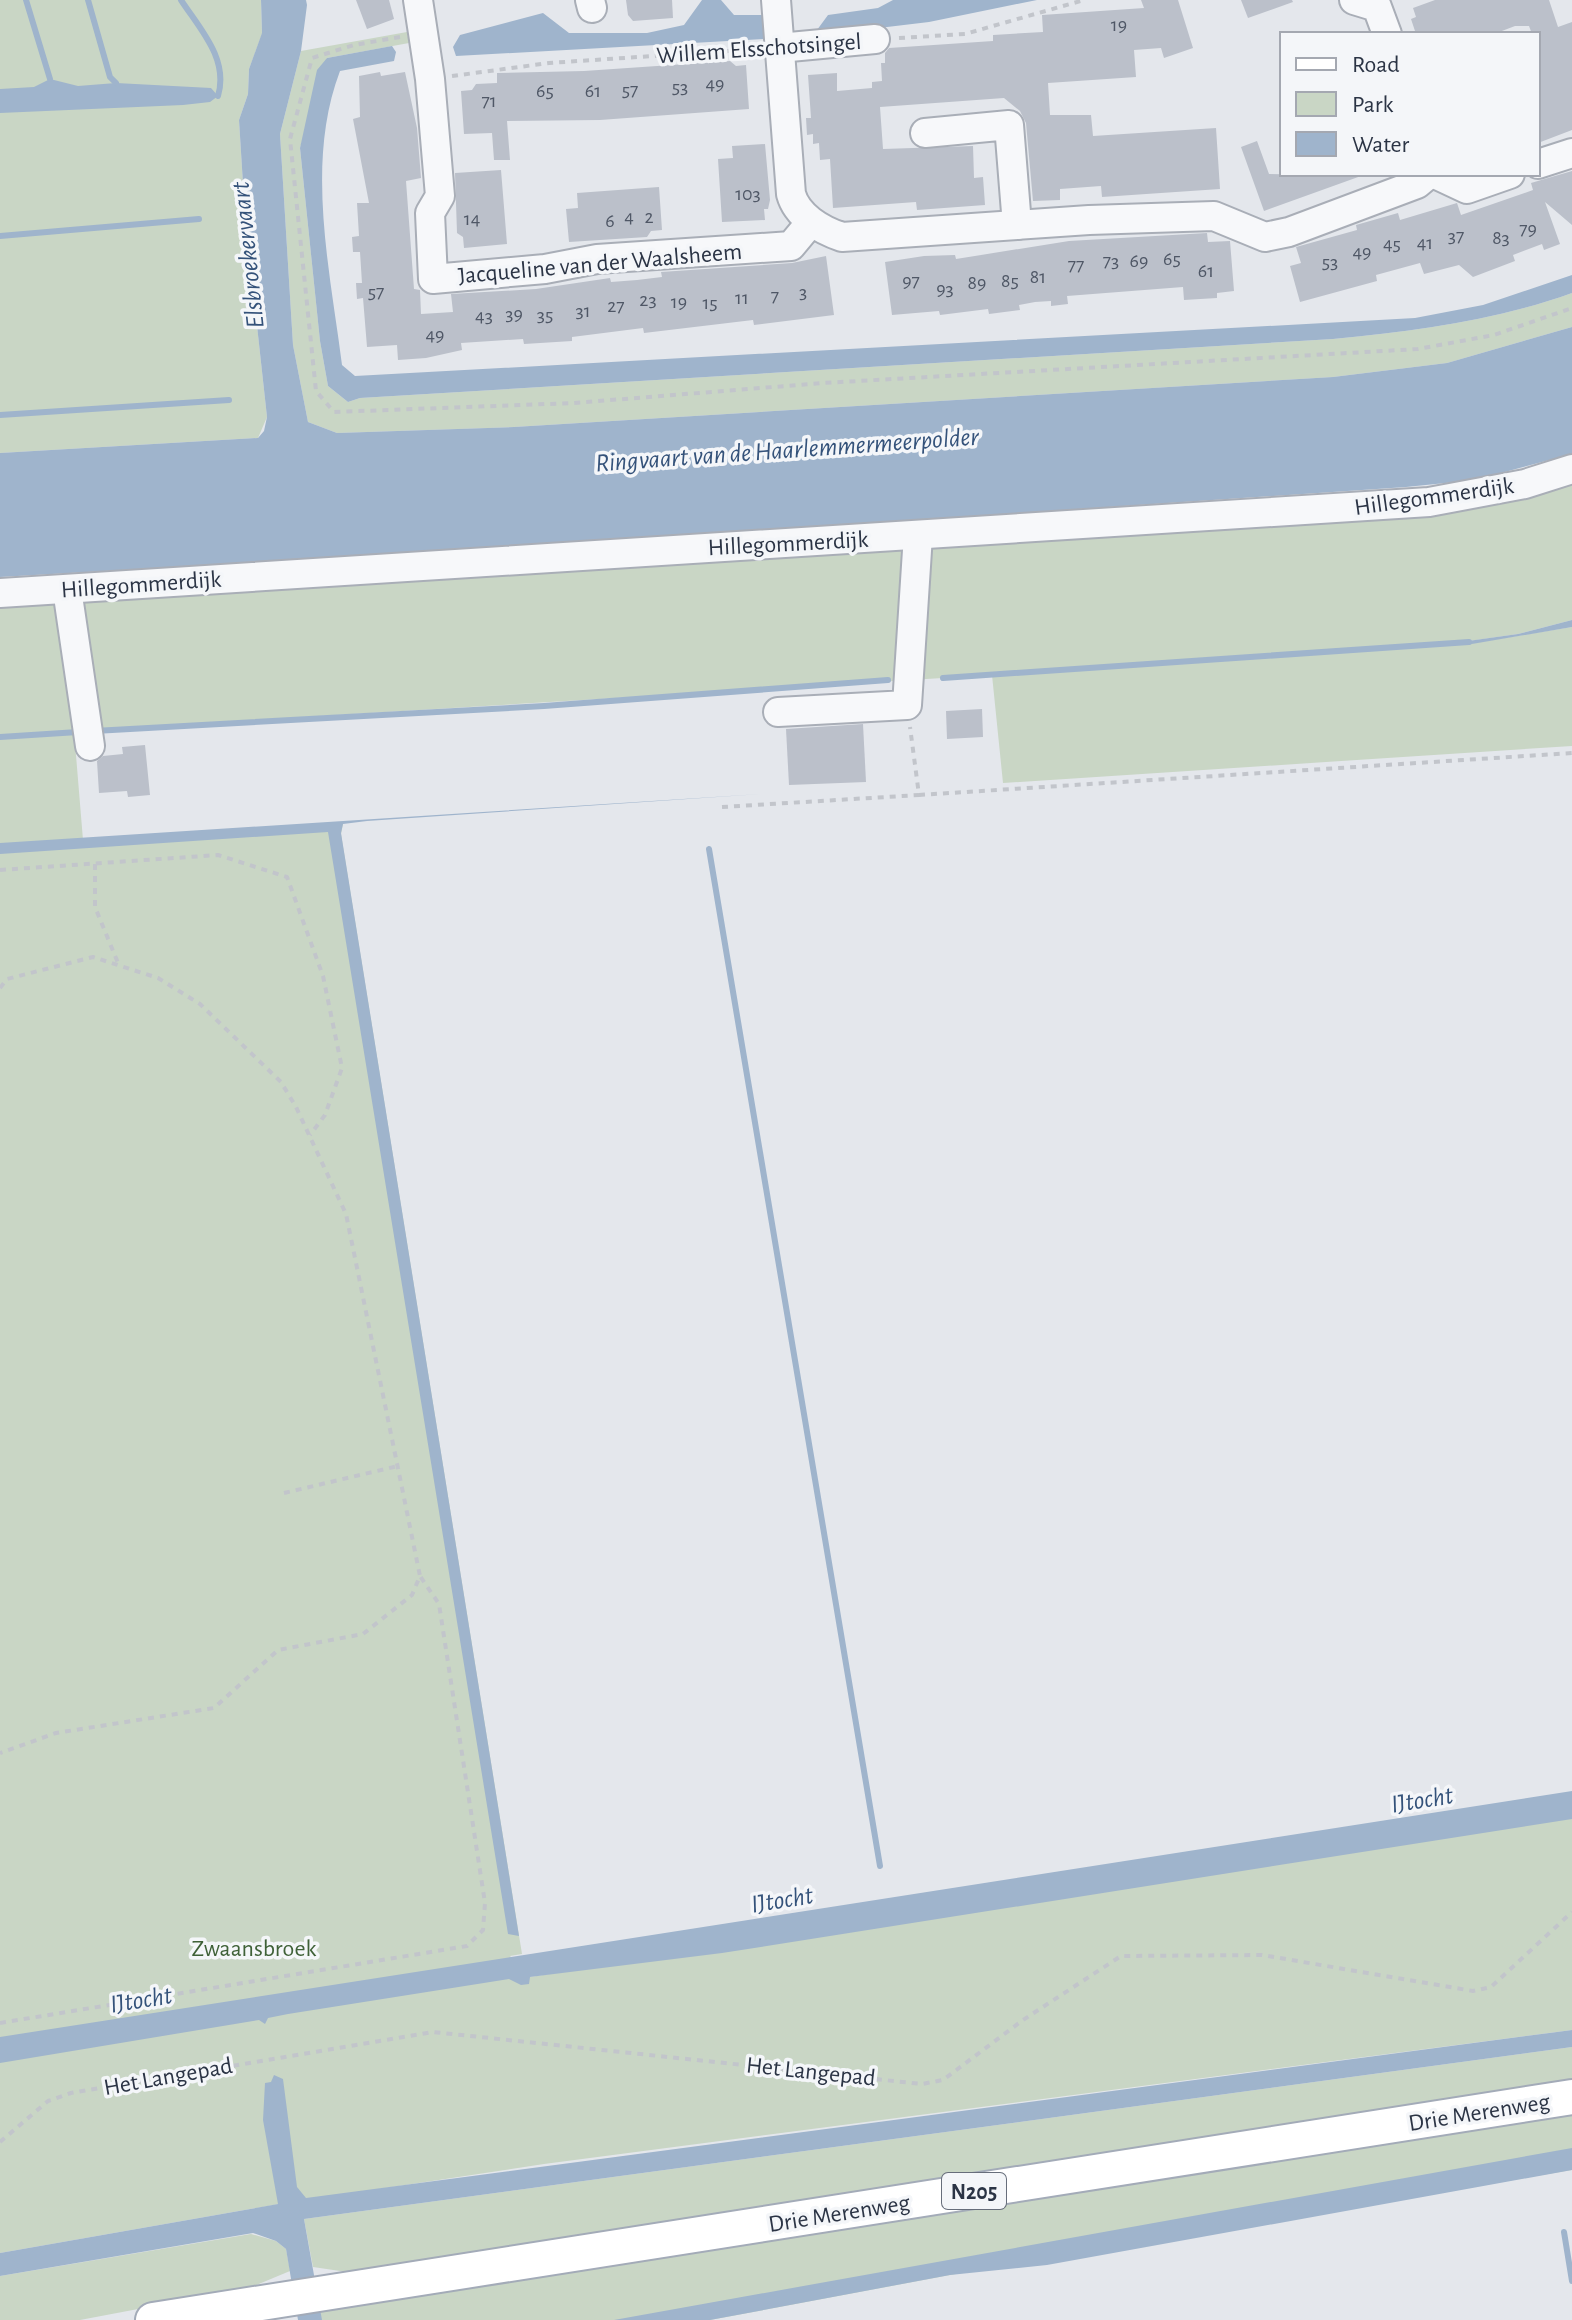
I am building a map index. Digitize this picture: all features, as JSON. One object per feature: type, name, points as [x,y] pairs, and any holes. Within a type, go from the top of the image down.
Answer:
[{"type":"main road","name":"Drie Merenweg","points":[[153,2320],[1572,2097]]},
{"type":"street","name":"Jacqueline van der Waalsheem","points":[[418,0],[409,36],[430,79],[440,196],[430,213],[433,279],[545,269],[597,259],[791,246],[811,222]]},
{"type":"street","points":[[776,0],[791,194],[794,203],[811,222],[842,237],[1214,216],[1265,237],[1289,232],[1417,184],[1427,176]]},
{"type":"street","points":[[1371,2],[1386,32]]},
{"type":"street","name":"Willem Elsschotsingel","points":[[779,48],[875,39]]},
{"type":"street","points":[[925,133],[1009,125],[1017,225]]},
{"type":"street","points":[[1540,163],[1572,153]]},
{"type":"street","points":[[1439,176],[1467,189],[1504,176]]},
{"type":"street","name":"Hillegommerdijk","points":[[0,593],[1429,502],[1525,484],[1572,469]]},
{"type":"street","points":[[778,712],[907,705],[918,535]]},
{"type":"street","points":[[67,589],[89,735]]},
{"type":"path","name":"Willem Elsschotsingel","points":[[875,39],[965,34],[1084,0]]},
{"type":"path","points":[[409,36],[354,45],[312,58],[290,139],[316,391],[334,412],[574,403],[823,383],[1418,349],[1494,335],[1572,308]]},
{"type":"path","name":"Willem Elsschotsingel","points":[[430,79],[549,63],[779,48]]},
{"type":"path","points":[[907,705],[919,795]]},
{"type":"path","points":[[722,807],[1572,753]]},
{"type":"path","points":[[0,870],[218,855],[287,877],[323,976],[342,1068],[325,1115],[309,1135]]},
{"type":"path","points":[[95,864],[95,907],[118,963]]},
{"type":"path","points":[[0,988],[7,979],[93,957],[118,963],[158,978],[200,1004],[281,1082],[346,1214],[420,1576],[439,1604],[485,1903],[483,1930],[467,1946],[0,2023]]},
{"type":"path","points":[[284,1493],[398,1466]]},
{"type":"path","points":[[0,1753],[56,1733],[214,1708],[278,1650],[363,1634],[412,1595],[420,1576]]},
{"type":"path","name":"Het Langepad","points":[[0,2142],[48,2101],[71,2093],[433,2032],[922,2084],[943,2080],[1023,2020],[1121,1956],[1262,1955],[1473,1991],[1491,1987],[1572,1912]]},
{"type":"green space","points":[[0,0],[261,0],[262,34],[249,69],[248,94],[239,120],[245,216],[267,417],[258,438],[0,453]]},
{"type":"green space","points":[[407,32],[409,43],[327,58],[300,148],[320,341],[328,386],[348,402],[360,398],[1333,339],[1454,324],[1513,311],[1572,293],[1572,327],[1447,363],[1333,377],[514,427],[337,433],[308,422],[293,345],[280,134],[301,51]]},
{"type":"green space","name":"Zwaansbroek","points":[[1572,485],[1572,620],[1518,634],[1469,641],[1467,644],[1572,627],[1572,746],[1003,783],[992,675],[74,731],[83,840],[343,824],[341,834],[522,1954],[510,1956],[530,1977],[1572,1816],[1572,2030],[544,2164],[279,2204],[0,2253],[0,603],[1443,511],[1495,504]]},
{"type":"green space","points":[[1572,2047],[1572,2082],[347,2272],[313,2267],[304,2219]]},
{"type":"green space","points":[[1572,2112],[1572,2170],[950,2275],[710,2320],[310,2320],[307,2310]]},
{"type":"green space","points":[[251,2234],[276,2241],[286,2249],[290,2271],[249,2288],[80,2320],[0,2320],[0,2276]]},
{"type":"water","name":"Ringvaart van de Haarlemmermeerpolder","points":[[261,0],[306,0],[307,5],[301,51],[280,134],[293,345],[308,422],[337,433],[514,427],[1333,377],[1447,363],[1572,327],[1572,454],[1475,480],[1406,487],[484,549],[0,577],[0,453],[258,438],[264,431],[267,417],[245,216],[239,120],[248,94],[249,69],[262,33]]},
{"type":"water","points":[[702,0],[721,0],[734,15],[764,15],[766,39],[456,56],[453,47],[460,35],[543,13],[569,33],[647,33],[684,25]]},
{"type":"water","points":[[893,0],[1037,0],[929,22],[820,35],[817,30],[828,15],[878,8]]},
{"type":"water","points":[[392,46],[396,52],[394,61],[340,71],[324,142],[323,217],[332,292],[342,365],[355,376],[1415,318],[1483,305],[1572,275],[1572,293],[1513,311],[1454,324],[1333,339],[360,398],[348,402],[328,386],[320,341],[300,148],[317,70],[327,58]]},
{"type":"water","points":[[50,79],[78,86],[116,83],[211,88],[218,96],[210,102],[183,105],[0,113],[0,89],[34,87]]},
{"type":"water","points":[[1572,620],[1572,627],[1466,645],[1468,641],[1518,634]]},
{"type":"water","points":[[761,794],[367,821],[343,824],[341,833],[519,1936],[508,1934],[328,832],[0,854],[0,843]]},
{"type":"water","points":[[1572,1791],[1572,1819],[722,1953],[530,1977],[529,1984],[521,1985],[509,1979],[288,2014],[268,2018],[265,2024],[259,2020],[0,2063],[0,2037]]},
{"type":"water","points":[[1572,2030],[1572,2047],[304,2219],[322,2320],[298,2320],[286,2249],[276,2241],[253,2233],[0,2276],[0,2253],[278,2204],[263,2120],[265,2083],[271,2082],[274,2075],[283,2079],[297,2187],[306,2198]]},
{"type":"water","points":[[1572,2148],[1572,2170],[1047,2265],[950,2275],[710,2320],[614,2320]]},
{"type":"building","points":[[356,0],[389,0],[394,19],[367,29]]},
{"type":"building","points":[[626,0],[672,0],[673,18],[633,21],[628,15]]},
{"type":"building","points":[[1141,0],[1178,0],[1193,48],[1164,58],[1161,48],[1134,50],[1136,77],[1048,83],[1050,115],[1091,115],[1093,136],[1216,128],[1220,189],[1102,197],[1101,186],[1060,189],[1060,200],[1033,201],[1026,123],[1020,111],[1004,98],[880,107],[883,149],[973,146],[974,178],[983,177],[985,205],[917,210],[916,202],[833,208],[830,159],[820,160],[819,143],[813,144],[813,134],[807,135],[806,118],[811,118],[808,75],[837,73],[837,91],[872,88],[872,82],[882,81],[881,63],[885,63],[885,53],[889,48],[993,41],[993,35],[1043,32],[1042,15],[1144,8]]},
{"type":"building","points":[[1241,0],[1292,0],[1293,2],[1248,18]]},
{"type":"building","points":[[1435,0],[1549,0],[1558,27],[1572,22],[1572,130],[1540,142],[1540,32],[1531,32],[1529,26],[1515,26],[1499,32],[1415,32],[1411,19],[1416,17],[1413,8]]},
{"type":"building","points":[[730,61],[736,66],[746,65],[749,109],[600,120],[507,121],[510,160],[494,160],[492,133],[464,134],[461,91],[472,90],[476,84],[497,83],[497,73],[584,71]]},
{"type":"building","points":[[380,72],[381,76],[405,72],[417,128],[421,178],[406,181],[414,289],[420,290],[421,314],[453,312],[451,294],[536,289],[610,278],[611,282],[637,280],[662,277],[661,272],[792,263],[826,256],[834,315],[754,325],[753,320],[644,333],[643,328],[572,337],[572,341],[524,344],[523,339],[461,343],[462,350],[398,360],[397,345],[367,347],[363,298],[357,299],[356,283],[362,283],[360,252],[353,252],[352,237],[359,236],[357,203],[369,203],[353,119],[360,117],[359,76]]},
{"type":"building","points":[[1257,141],[1269,174],[1361,176],[1264,211],[1241,147]]},
{"type":"building","points":[[765,144],[770,200],[768,209],[764,209],[765,220],[722,222],[718,159],[733,158],[732,146]]},
{"type":"building","points":[[501,170],[507,244],[464,248],[463,237],[457,233],[455,173]]},
{"type":"building","points":[[1572,171],[1572,225],[1545,202],[1560,244],[1544,250],[1542,244],[1513,255],[1515,261],[1473,277],[1459,265],[1424,274],[1420,263],[1376,275],[1377,281],[1300,302],[1290,266],[1301,263],[1296,247],[1357,230],[1356,225],[1398,213],[1400,220],[1457,203],[1461,215],[1533,190],[1531,183]]},
{"type":"building","points":[[659,187],[662,230],[651,231],[647,237],[569,242],[566,209],[578,208],[577,193]]},
{"type":"building","points":[[1207,233],[1208,242],[1230,241],[1234,291],[1217,293],[1217,298],[1184,300],[1183,287],[1067,296],[1068,304],[1051,306],[1051,301],[1035,302],[1019,305],[1020,310],[989,314],[988,309],[940,315],[939,311],[892,315],[885,262],[924,256],[955,255],[956,259],[1069,241]]},
{"type":"building","points":[[982,709],[983,737],[947,739],[946,711]]},
{"type":"building","points":[[863,724],[866,782],[789,785],[786,729]]},
{"type":"building","points":[[145,745],[150,795],[128,797],[127,791],[99,793],[97,761],[103,756],[123,754],[122,747]]},
{"type":"waterway","points":[[26,0],[50,79]]},
{"type":"waterway","points":[[88,0],[110,77],[116,83]]},
{"type":"waterway","points":[[181,0],[216,57],[220,69],[218,96]]},
{"type":"waterway","points":[[0,236],[199,219]]},
{"type":"waterway","points":[[0,415],[229,400]]},
{"type":"waterway","points":[[943,678],[1469,642]]},
{"type":"waterway","points":[[94,731],[544,706],[888,680]]},
{"type":"waterway","points":[[0,737],[78,732]]},
{"type":"waterway","points":[[709,849],[880,1866]]},
{"type":"waterway","points":[[1564,2232],[1572,2281]]},
{"type":"water label","name":"Elsbroekervaart","points":[[247,255]]},
{"type":"water label","name":"IJtocht","points":[[1422,1799]]},
{"type":"water label","name":"IJtocht","points":[[782,1899]]},
{"type":"water label","name":"IJtocht","points":[[141,1999]]}]
